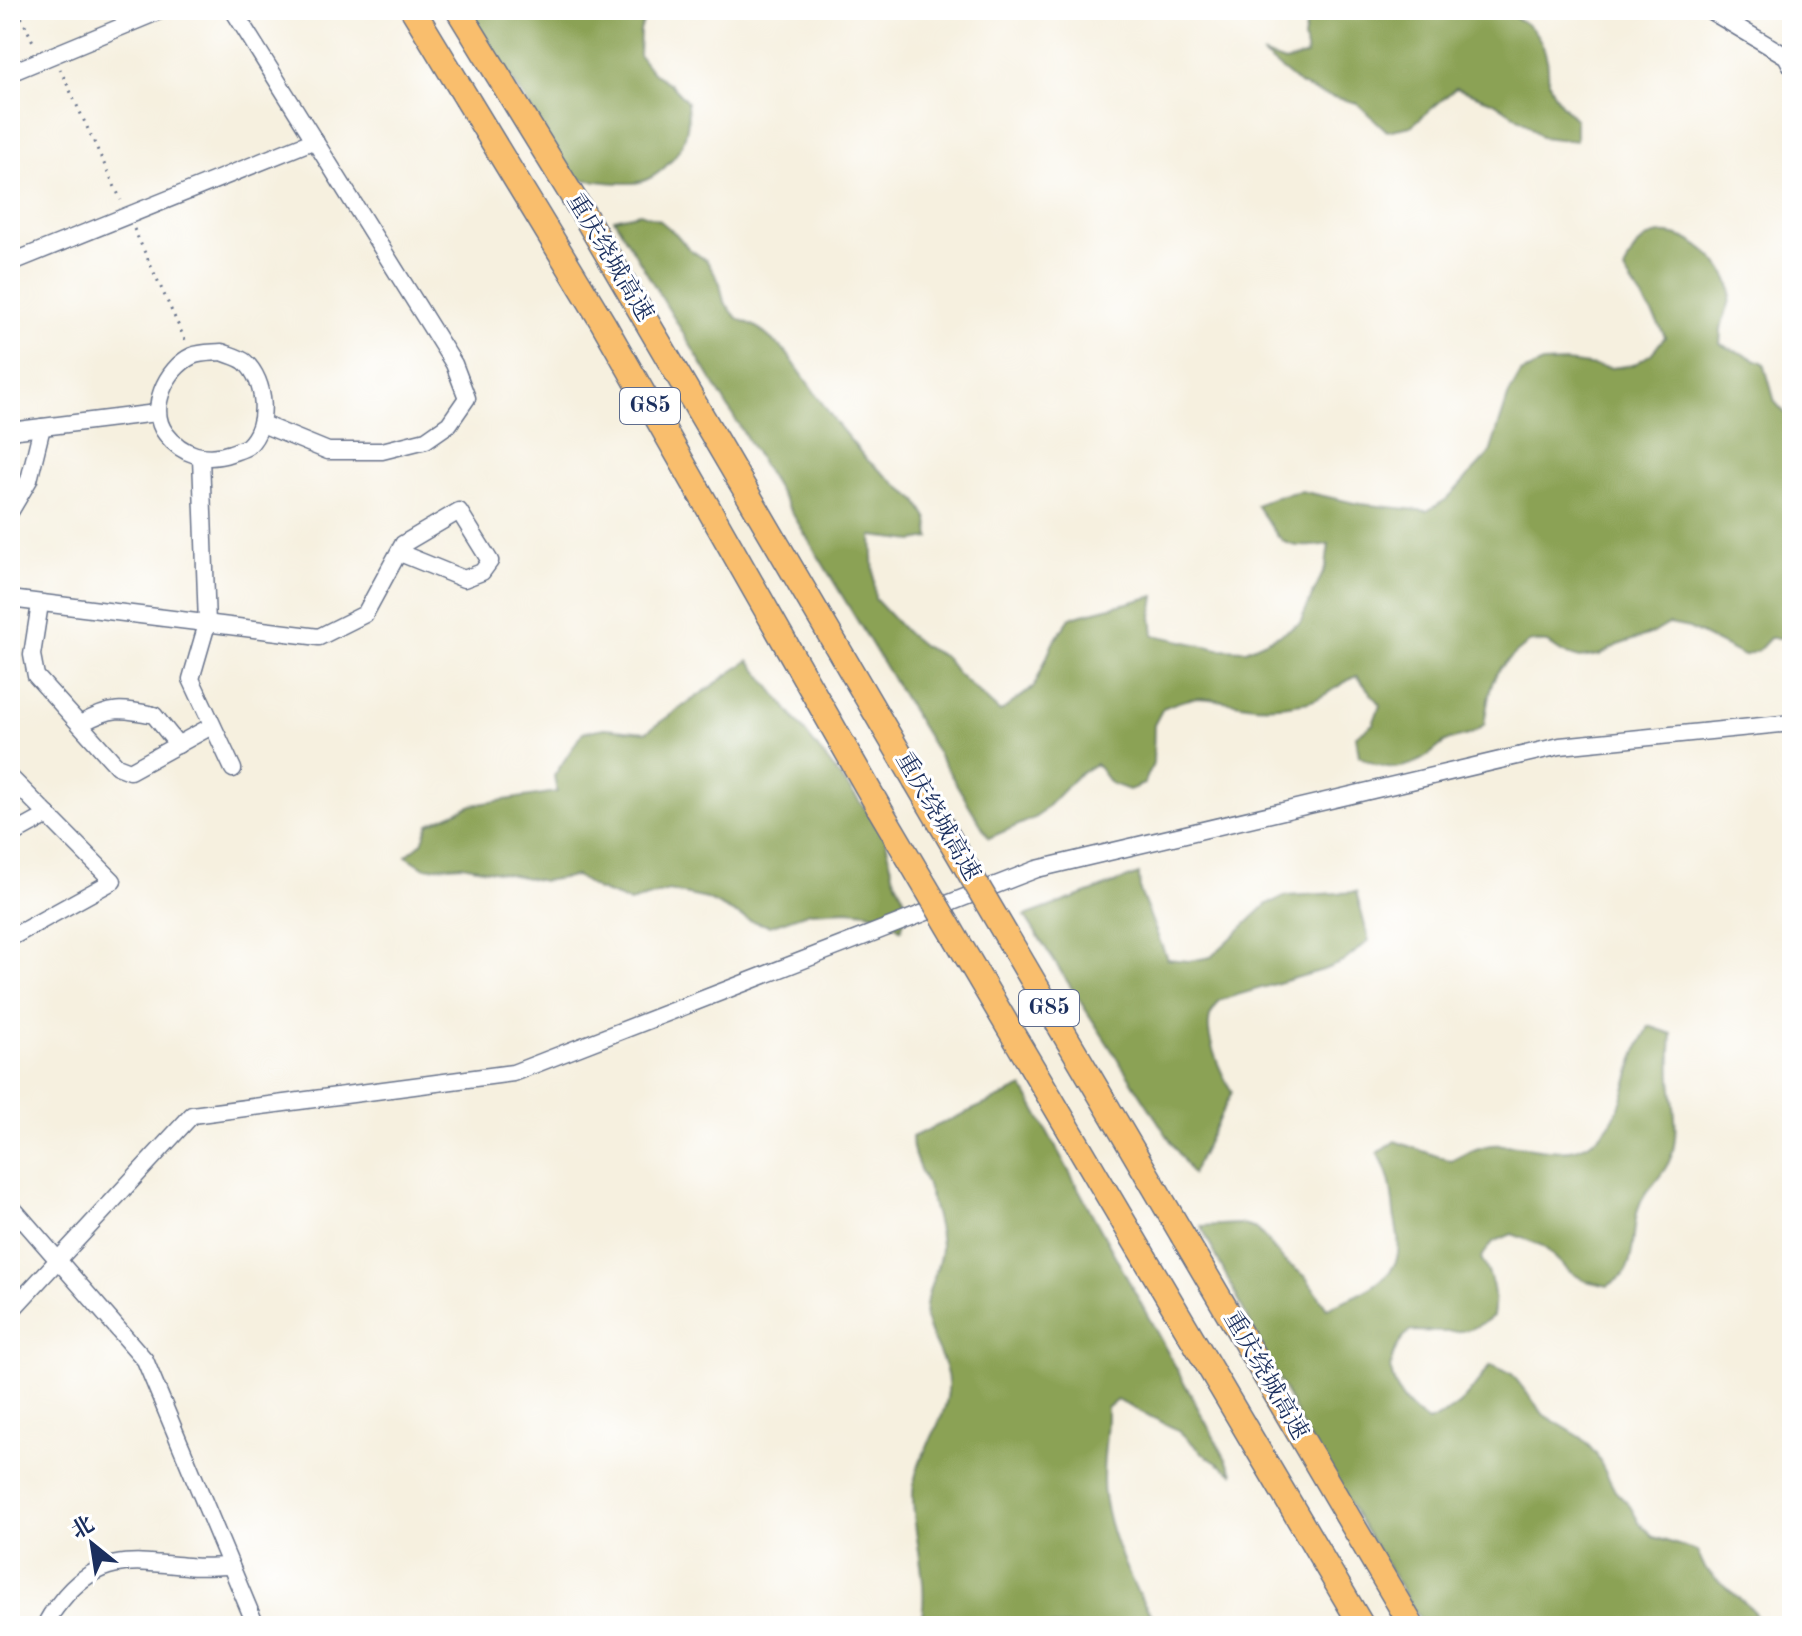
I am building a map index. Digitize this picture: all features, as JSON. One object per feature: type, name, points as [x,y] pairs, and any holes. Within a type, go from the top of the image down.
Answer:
[{"type":"highway","name":"重庆绕城高速","points":[[413,10],[603,323],[879,808],[1362,1626]]},
{"type":"highway","name":"重庆绕城高速","points":[[458,10],[593,230],[1412,1626]]},
{"type":"street","points":[[10,73],[162,10]]},
{"type":"street","points":[[233,10],[454,364],[467,398],[449,424],[426,440],[382,451],[328,451],[262,424]]},
{"type":"street","points":[[1709,10],[1786,56],[1792,67]]},
{"type":"street","points":[[10,263],[315,140]]},
{"type":"street","points":[[222,352],[243,360],[258,378],[262,424],[247,447],[223,456],[201,457],[181,451],[164,432],[156,413],[165,381],[180,364],[193,355],[222,352]]},
{"type":"street","points":[[10,431],[156,413]]},
{"type":"street","points":[[10,512],[29,480],[42,427]]},
{"type":"street","points":[[201,457],[207,624],[191,679],[233,769]]},
{"type":"street","points":[[10,599],[319,637],[365,614],[403,544],[459,511],[490,561],[482,572],[464,579],[400,553]]},
{"type":"street","points":[[40,604],[32,655],[36,676],[117,766],[130,771],[208,728]]},
{"type":"street","points":[[82,723],[105,710],[129,710],[154,715],[178,745]]},
{"type":"street","points":[[10,1312],[192,1115],[513,1073],[1037,869],[1560,746],[1792,723]]},
{"type":"street","points":[[10,777],[113,881],[10,938]]},
{"type":"street","points":[[10,836],[48,815]]},
{"type":"street","points":[[10,1205],[145,1360],[256,1626]]},
{"type":"street","points":[[45,1626],[49,1615],[80,1579],[115,1562],[148,1561],[190,1567],[231,1566]]},
{"type":"path","points":[[18,10],[41,60]]},
{"type":"green space","points":[[468,10],[648,10],[640,31],[639,55],[652,72],[671,85],[687,102],[685,137],[675,155],[660,171],[642,181],[619,183],[575,179]]},
{"type":"green space","points":[[1309,10],[1497,10],[1516,18],[1530,27],[1541,41],[1552,90],[1576,120],[1576,141],[1541,137],[1494,102],[1456,88],[1411,126],[1387,131],[1357,103],[1321,94],[1301,85],[1262,54],[1285,62],[1307,55],[1304,39]]},
{"type":"green space","points":[[640,213],[659,220],[688,248],[707,261],[720,283],[724,302],[737,318],[757,327],[786,352],[866,459],[917,501],[928,519],[930,538],[914,541],[872,536],[875,599],[906,632],[923,646],[945,657],[956,672],[1000,712],[1034,687],[1053,643],[1071,617],[1155,596],[1152,616],[1154,635],[1219,649],[1246,650],[1300,623],[1326,566],[1329,544],[1291,545],[1278,535],[1256,505],[1301,491],[1360,504],[1427,511],[1447,499],[1490,453],[1509,394],[1521,373],[1542,363],[1566,362],[1611,368],[1633,365],[1651,354],[1665,337],[1624,271],[1637,247],[1656,235],[1669,234],[1683,238],[1709,254],[1719,265],[1731,289],[1720,344],[1764,363],[1775,402],[1792,421],[1792,638],[1770,638],[1759,650],[1744,656],[1689,628],[1669,624],[1600,655],[1580,658],[1563,653],[1548,643],[1530,642],[1507,661],[1495,677],[1484,725],[1470,734],[1447,741],[1420,761],[1394,768],[1377,765],[1359,756],[1356,736],[1373,724],[1380,705],[1357,676],[1316,699],[1295,704],[1260,706],[1205,698],[1187,700],[1163,708],[1154,725],[1153,764],[1144,784],[1129,790],[1110,783],[1096,764],[1078,775],[1037,817],[989,838],[614,219]]},
{"type":"green space","points":[[749,660],[884,833],[894,877],[907,907],[901,930],[886,918],[848,910],[810,912],[770,926],[748,920],[707,899],[669,891],[630,902],[596,889],[576,876],[543,881],[462,865],[425,868],[406,856],[422,843],[429,824],[472,805],[557,792],[554,776],[583,732],[605,728],[646,732]]},
{"type":"green space","points":[[1139,874],[1140,891],[1167,959],[1189,961],[1211,957],[1267,904],[1286,896],[1356,892],[1369,941],[1343,962],[1323,970],[1220,1000],[1210,1017],[1210,1035],[1219,1066],[1232,1092],[1192,1174],[1025,916]]},
{"type":"green space","points":[[1649,1026],[1672,1034],[1674,1147],[1664,1171],[1638,1209],[1632,1252],[1623,1275],[1608,1286],[1586,1281],[1570,1272],[1543,1246],[1512,1234],[1493,1242],[1481,1258],[1493,1286],[1493,1316],[1474,1328],[1464,1330],[1411,1331],[1393,1355],[1393,1380],[1406,1403],[1428,1422],[1458,1405],[1491,1365],[1512,1374],[1544,1415],[1582,1438],[1596,1454],[1615,1491],[1630,1506],[1640,1524],[1654,1537],[1697,1551],[1706,1570],[1752,1609],[1762,1626],[1424,1626],[1306,1433],[1201,1226],[1239,1224],[1257,1229],[1284,1261],[1305,1276],[1327,1308],[1347,1300],[1378,1283],[1397,1258],[1398,1241],[1391,1190],[1378,1153],[1395,1141],[1451,1161],[1491,1145],[1555,1150],[1584,1146],[1597,1138],[1615,1114]]},
{"type":"green space","points":[[1023,1087],[1234,1474],[1206,1456],[1178,1430],[1117,1400],[1107,1408],[1103,1474],[1107,1512],[1133,1582],[1161,1626],[920,1626],[923,1593],[913,1493],[919,1466],[942,1416],[948,1380],[928,1329],[925,1311],[940,1257],[941,1241],[912,1137]]}]
